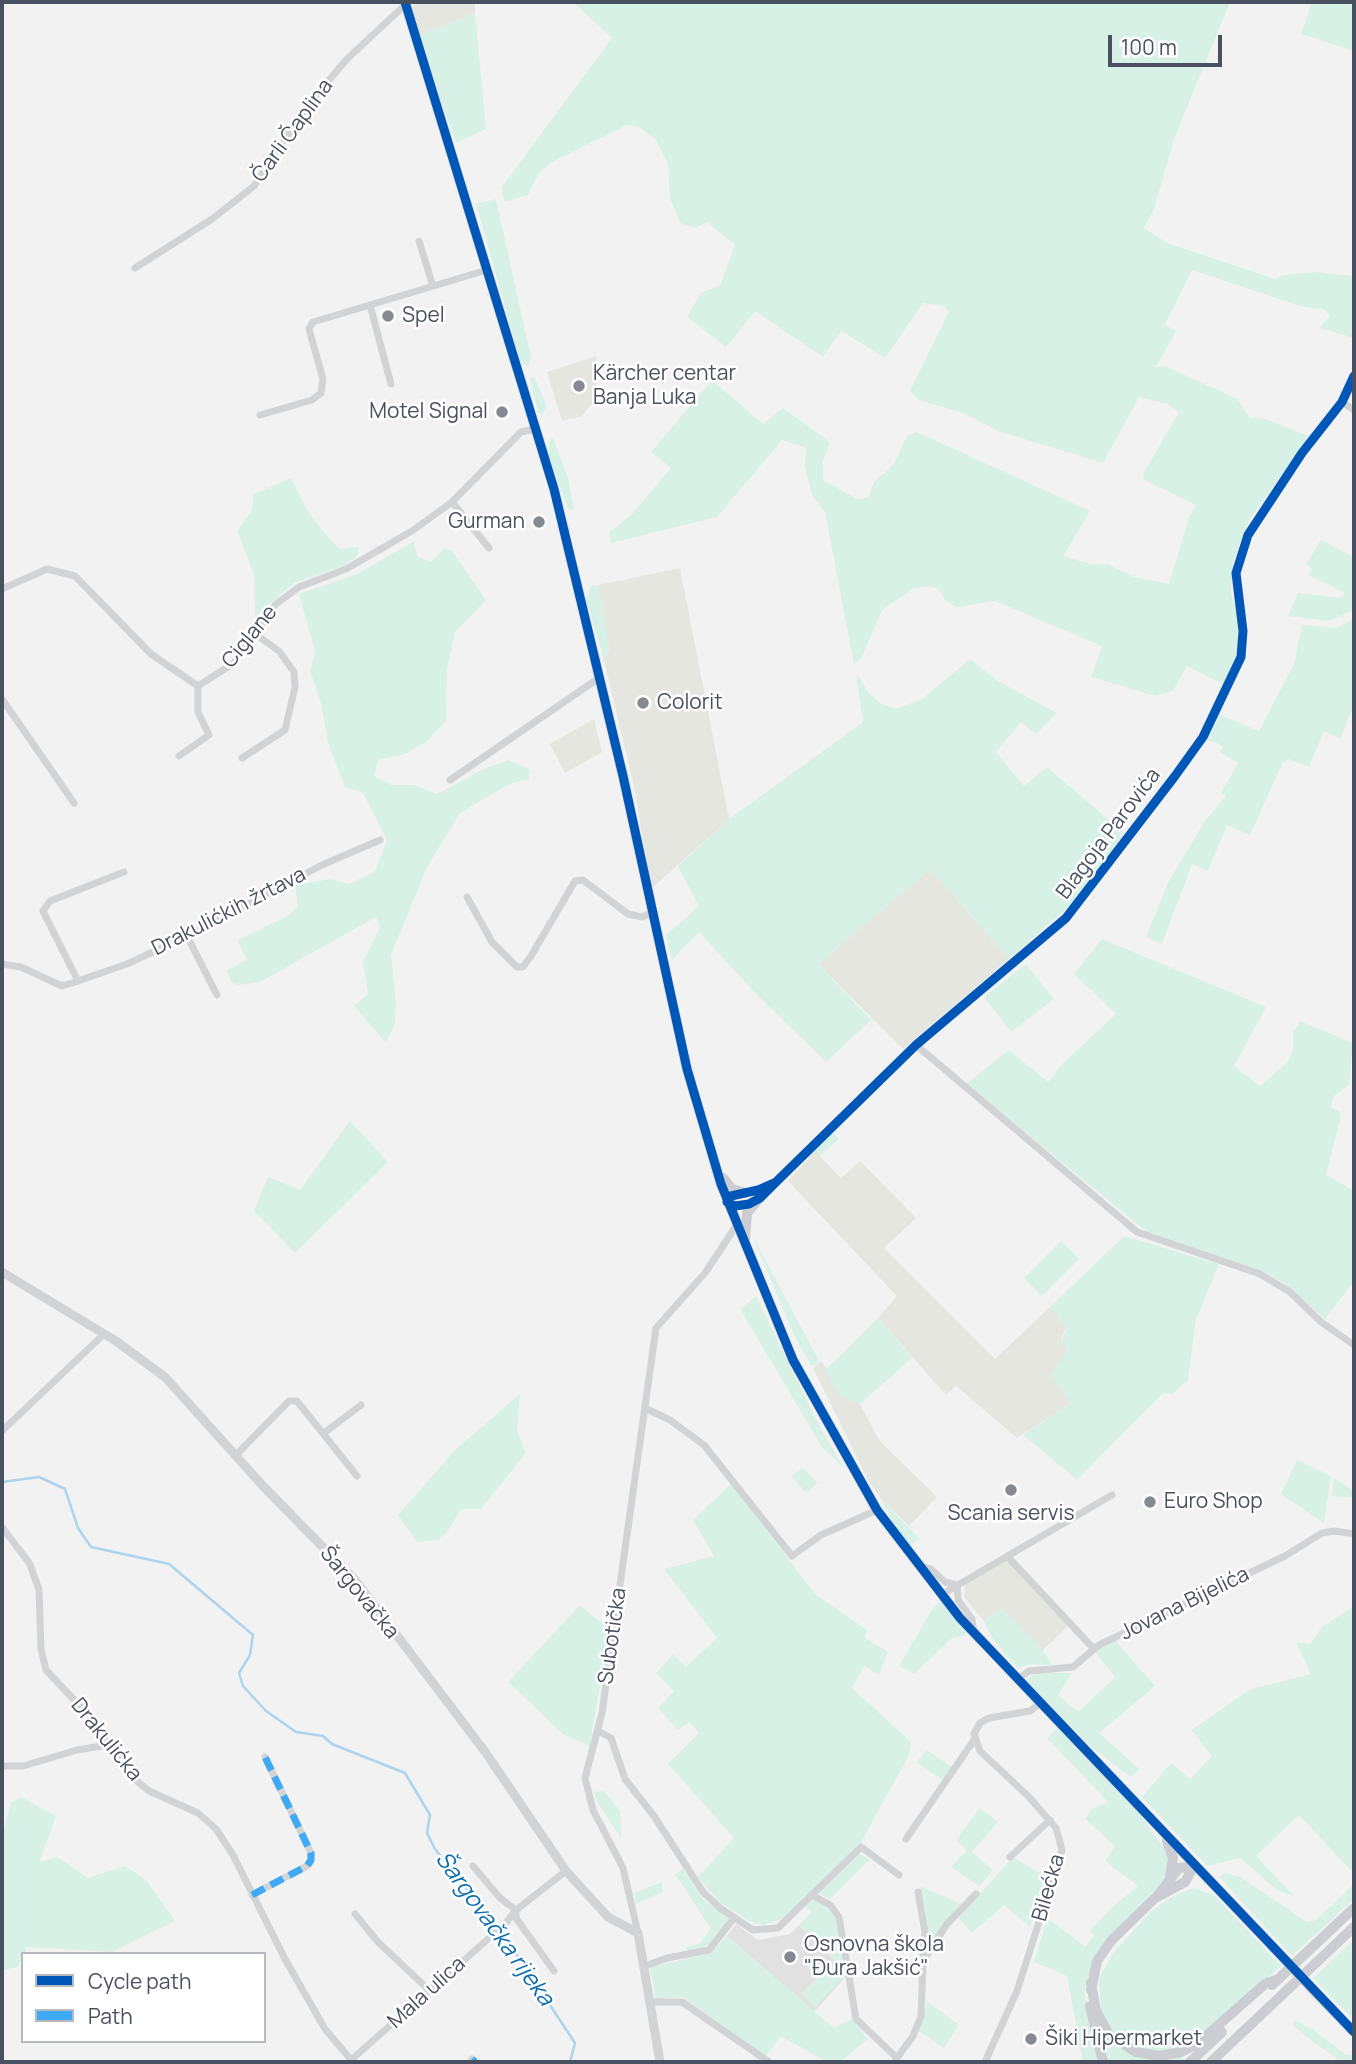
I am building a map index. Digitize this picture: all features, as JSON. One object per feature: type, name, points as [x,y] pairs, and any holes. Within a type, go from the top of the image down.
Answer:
[{"type":"main road","points":[[406,2],[554,489],[600,678],[687,1069],[727,1202],[793,1360],[877,1510],[918,1566],[974,1634],[1042,1702],[1164,1835],[1354,2032]]},
{"type":"main road","points":[[715,1162],[728,1185],[745,1193]]},
{"type":"main road","points":[[748,1256],[745,1221],[758,1200]]},
{"type":"main road","points":[[1164,1835],[1173,1858],[1170,1877]]},
{"type":"main road","points":[[1103,2062],[1090,2012],[1091,1983],[1097,1961],[1111,1941],[1155,1898],[1179,1868],[1194,1866]]},
{"type":"main road","points":[[1155,1898],[1178,1886],[1191,1875],[1194,1866]]},
{"type":"main road","points":[[1178,1886],[1199,1883],[1218,1891]]},
{"type":"main road","points":[[1190,2062],[1354,1908]]},
{"type":"main road","points":[[1211,2062],[1354,1929]]},
{"type":"main road","points":[[1091,1983],[1096,2011],[1110,2035],[1136,2052],[1160,2056],[1181,2052],[1198,2043],[1265,1984],[1276,1980]]},
{"type":"street","name":"Čarli Čaplina","points":[[135,268],[212,219],[254,186],[307,106],[347,60],[406,2]]},
{"type":"street","points":[[419,240],[433,286]]},
{"type":"street","points":[[260,415],[285,409],[321,393],[323,379],[309,329],[313,322],[487,270]]},
{"type":"street","points":[[370,305],[391,384]]},
{"type":"street","name":"Blagoja Parovića","points":[[727,1202],[731,1196],[776,1182],[916,1045],[1066,918],[1203,737],[1241,657],[1243,631],[1236,573],[1248,535],[1303,453],[1342,402],[1354,376]]},
{"type":"street","points":[[1342,402],[1354,410]]},
{"type":"street","name":"Ciglane","points":[[198,686],[210,681],[234,663],[276,604],[299,587],[346,569],[375,554],[452,502],[522,432],[536,429]]},
{"type":"street","points":[[452,502],[489,548]]},
{"type":"street","points":[[2,589],[47,569],[75,576],[151,654],[198,686],[198,712],[209,734],[179,756]]},
{"type":"street","points":[[242,758],[285,730],[295,687],[294,672],[279,651],[254,632]]},
{"type":"street","points":[[450,780],[600,678]]},
{"type":"street","points":[[2,699],[74,803]]},
{"type":"street","name":"Drakulićkih žrtava","points":[[2,964],[21,967],[62,986],[78,981],[127,964],[187,936],[322,865],[380,840]]},
{"type":"street","points":[[78,981],[43,911],[50,901],[124,872]]},
{"type":"street","points":[[467,897],[492,942],[517,967],[523,967],[538,947],[575,881],[583,880],[628,914],[642,916],[653,912]]},
{"type":"street","points":[[187,936],[217,995]]},
{"type":"street","points":[[916,1045],[1137,1232],[1260,1274],[1290,1292],[1321,1322],[1354,1345]]},
{"type":"street","points":[[727,1202],[740,1206],[758,1200],[776,1182]]},
{"type":"street","name":"Subotička","points":[[660,2062],[645,1966],[623,1868],[587,1794],[585,1778],[598,1731],[656,1328],[705,1273],[737,1226]]},
{"type":"street","name":"Šargovačka","points":[[2,1272],[104,1334],[165,1377],[355,1580],[486,1753],[566,1871],[608,1917],[638,1933]]},
{"type":"street","points":[[2,1431],[104,1334]]},
{"type":"street","points":[[236,1455],[289,1401],[298,1401],[357,1476]]},
{"type":"street","points":[[324,1433],[360,1405]]},
{"type":"street","points":[[645,1408],[670,1420],[704,1445],[792,1556],[821,1535],[877,1510]]},
{"type":"street","points":[[942,1595],[1112,1495]]},
{"type":"street","name":"Drakulićka","points":[[2,1527],[30,1564],[39,1590],[41,1649],[46,1670],[95,1722],[108,1745],[149,1791],[198,1813],[216,1829],[233,1855],[325,2029],[352,2061]]},
{"type":"street","name":"Jovana Bijelića","points":[[1018,1679],[1030,1671],[1073,1667],[1093,1648],[1285,1556],[1321,1534],[1335,1531],[1354,1534]]},
{"type":"street","points":[[1007,1556],[1093,1648]]},
{"type":"street","points":[[918,1566],[929,1567],[945,1582],[957,1585]]},
{"type":"street","points":[[957,1585],[958,1600],[972,1619],[974,1634]]},
{"type":"street","points":[[906,1839],[974,1740],[978,1726],[983,1721],[1030,1711],[1042,1702]]},
{"type":"street","points":[[598,1731],[611,1738],[625,1779],[654,1816],[703,1892],[753,1930],[778,1928],[861,1847],[899,1875]]},
{"type":"street","name":"Bilećka","points":[[974,1740],[980,1751],[1050,1820],[1059,1835],[1062,1850],[1017,1991],[985,2062]]},
{"type":"street","points":[[2,1766],[23,1766],[77,1750],[108,1745]]},
{"type":"street","points":[[252,1895],[307,1866],[311,1860],[311,1853],[265,1757]]},
{"type":"street","points":[[1010,1857],[1050,1820]]},
{"type":"street","points":[[473,1866],[500,1898],[516,1910],[516,1918],[554,1971]]},
{"type":"street","name":"Mala ulica","points":[[352,2061],[505,1924],[516,1910],[566,1871]]},
{"type":"street","points":[[812,1895],[830,1905],[839,1917],[856,2019],[896,2060],[913,2036],[921,2016],[925,1932],[918,1892]]},
{"type":"street","points":[[923,1961],[947,1924],[976,1894]]},
{"type":"street","points":[[355,1914],[378,1942],[430,1990]]},
{"type":"street","points":[[645,1966],[667,1958],[709,1950],[734,1918]]},
{"type":"street","points":[[651,2002],[682,2001],[769,2062]]},
{"type":"shaded area","points":[[418,2],[475,2],[475,13],[418,36],[411,8]]},
{"type":"shaded area","points":[[596,356],[597,391],[594,401],[582,416],[562,421],[547,372]]},
{"type":"shaded area","points":[[680,568],[729,819],[651,889],[634,786],[603,656],[606,657],[609,650],[598,585]]},
{"type":"shaded area","points":[[594,719],[602,752],[565,773],[550,744]]},
{"type":"shaded area","points":[[930,869],[1009,959],[903,1049],[818,964]]},
{"type":"shaded area","points":[[815,1151],[841,1178],[860,1161],[916,1218],[884,1248],[995,1359],[1050,1307],[1067,1327],[1061,1338],[1068,1350],[1071,1403],[1017,1438],[956,1386],[946,1395],[878,1318],[897,1296],[788,1181]]},
{"type":"shaded area","points":[[821,1361],[846,1395],[860,1404],[879,1440],[937,1497],[909,1526],[881,1499],[869,1482],[813,1368]]},
{"type":"shaded area","points":[[1007,1560],[1068,1626],[1043,1650],[1002,1609],[984,1621],[964,1597],[965,1585]]},
{"type":"shaded area","name":"Osnovna škola \"Đura Jakšić\"","points":[[736,1924],[758,1940],[790,1934],[799,1925],[848,1974],[814,2012],[727,1936]]},
{"type":"green space","points":[[573,2],[1230,2],[1174,139],[1154,209],[1144,228],[1167,243],[1275,279],[1283,275],[1317,272],[1354,276],[1354,338],[1320,328],[1330,315],[1323,309],[1303,307],[1192,270],[1165,325],[1176,331],[1156,367],[1165,366],[1237,399],[1250,418],[1265,419],[1309,436],[1248,522],[1233,562],[1231,593],[1239,620],[1238,648],[1225,685],[1187,666],[1173,691],[1155,696],[1091,677],[1102,647],[1097,644],[995,601],[957,607],[946,601],[938,589],[928,586],[914,588],[882,610],[861,659],[854,664],[825,512],[812,495],[805,467],[806,448],[782,440],[717,517],[611,543],[609,533],[631,515],[671,468],[651,452],[712,380],[763,424],[783,408],[830,442],[823,461],[823,480],[857,499],[868,497],[874,482],[894,464],[907,436],[917,432],[1090,511],[1063,556],[1094,565],[1107,564],[1134,577],[1169,584],[1189,517],[1196,505],[1144,480],[1143,474],[1179,412],[1167,404],[1139,397],[1103,463],[998,431],[966,414],[919,400],[910,391],[949,311],[943,306],[923,303],[885,358],[841,331],[823,357],[755,311],[726,347],[687,317],[701,293],[720,285],[735,245],[707,222],[695,228],[680,223],[670,199],[668,164],[656,140],[639,127],[627,125],[552,162],[539,173],[528,195],[505,202],[501,188],[612,38]]},
{"type":"green space","points":[[1312,2],[1354,2],[1354,51],[1301,34]]},
{"type":"green space","points":[[475,13],[486,129],[456,143],[418,36]]},
{"type":"green space","points":[[496,199],[531,358],[527,367],[520,361],[476,204]]},
{"type":"green space","points":[[530,377],[535,378],[547,407],[542,415],[538,412]]},
{"type":"green space","points":[[553,438],[568,477],[574,510],[568,509],[549,457],[549,440]]},
{"type":"green space","points":[[291,478],[307,510],[325,534],[340,549],[358,547],[358,555],[343,566],[294,583],[255,617],[254,574],[237,531],[251,512],[254,494]]},
{"type":"green space","points":[[1321,540],[1354,557],[1354,610],[1329,621],[1288,616],[1298,593],[1342,598],[1345,593],[1308,575],[1312,569],[1306,564]]},
{"type":"green space","points":[[414,541],[417,556],[431,562],[444,548],[453,552],[486,600],[455,632],[447,670],[446,721],[427,741],[405,754],[378,760],[374,776],[391,785],[414,785],[437,794],[483,769],[509,760],[530,770],[529,779],[509,784],[460,813],[427,867],[391,955],[396,1004],[395,1023],[386,1043],[354,1006],[368,994],[363,962],[380,927],[376,917],[260,982],[238,985],[231,982],[227,970],[247,959],[237,940],[286,917],[298,907],[295,885],[330,879],[349,884],[375,871],[387,840],[363,793],[345,787],[328,743],[321,703],[310,671],[315,651],[299,594],[357,574]]},
{"type":"green space","points":[[598,585],[609,650],[606,657],[603,656],[586,600],[591,586]]},
{"type":"green space","points":[[1354,618],[1354,705],[1340,739],[1324,731],[1309,767],[1289,759],[1282,764],[1250,835],[1227,825],[1208,871],[1192,864],[1162,944],[1146,937],[1169,881],[1205,821],[1226,796],[1221,793],[1238,763],[1220,752],[1223,746],[1207,739],[1220,715],[1259,731],[1294,664],[1302,625],[1337,628]]},
{"type":"green space","points":[[970,659],[996,680],[1057,713],[1036,734],[1021,722],[996,752],[1024,786],[1047,767],[1124,833],[1074,902],[1009,959],[930,869],[818,964],[871,1020],[826,1062],[756,994],[699,932],[672,960],[666,935],[699,906],[678,866],[729,819],[863,722],[856,673],[869,693],[880,703],[896,709],[922,699]]},
{"type":"green space","points":[[1102,939],[1266,1007],[1234,1066],[1260,1086],[1287,1063],[1293,1050],[1293,1033],[1300,1021],[1353,1043],[1349,1085],[1334,1096],[1331,1107],[1340,1112],[1340,1119],[1326,1175],[1354,1191],[1354,1281],[1325,1319],[1282,1282],[1268,1274],[1147,1232],[966,1084],[1009,1050],[1048,1082],[1063,1063],[1116,1014],[1074,974]]},
{"type":"green space","points":[[1026,964],[1054,999],[1011,1032],[984,997]]},
{"type":"green space","points":[[350,1121],[388,1162],[295,1253],[254,1211],[268,1177],[300,1190]]},
{"type":"green space","points":[[832,1132],[839,1139],[820,1156],[815,1151]]},
{"type":"green space","points":[[751,1233],[817,1357],[819,1362],[814,1366],[795,1337]]},
{"type":"green space","points":[[1124,1236],[1219,1264],[1196,1319],[1188,1380],[1172,1394],[1163,1393],[1077,1480],[1023,1435],[1071,1403],[1050,1376],[1068,1350],[1061,1343],[1067,1327],[1050,1307]]},
{"type":"green space","points":[[1061,1241],[1079,1259],[1042,1296],[1024,1278]]},
{"type":"green space","points":[[756,1296],[820,1427],[844,1468],[822,1447],[740,1309]]},
{"type":"green space","points":[[878,1318],[912,1358],[860,1404],[839,1395],[825,1370]]},
{"type":"green space","points":[[520,1394],[517,1431],[526,1453],[481,1509],[461,1509],[447,1532],[437,1540],[417,1542],[398,1515],[456,1449]]},
{"type":"green space","points":[[1297,1460],[1331,1476],[1324,1523],[1281,1494]]},
{"type":"green space","points":[[803,1468],[818,1483],[806,1493],[791,1476]]},
{"type":"green space","points":[[1334,1478],[1354,1491],[1354,1498],[1332,1496]]},
{"type":"green space","points":[[731,1484],[815,1594],[867,1630],[865,1638],[888,1652],[879,1675],[864,1666],[852,1688],[911,1742],[908,1757],[861,1842],[784,1918],[764,1925],[751,1922],[718,1901],[698,1877],[734,1838],[668,1764],[699,1733],[689,1722],[678,1730],[658,1708],[674,1691],[656,1673],[673,1654],[686,1667],[717,1638],[664,1569],[714,1556],[693,1520]]},
{"type":"green space","points":[[881,1499],[919,1538],[910,1546],[893,1523]]},
{"type":"green space","points":[[941,1601],[968,1634],[951,1639],[914,1674],[899,1666],[931,1611]]},
{"type":"green space","points":[[580,1605],[609,1629],[590,1746],[564,1735],[508,1682]]},
{"type":"green space","points":[[1354,1606],[1354,1874],[1299,1815],[1256,1856],[1295,1897],[1277,1890],[1240,1858],[1207,1866],[1142,1797],[1171,1763],[1190,1779],[1212,1756],[1191,1730],[1251,1689],[1311,1674],[1296,1642],[1310,1644],[1322,1627]]},
{"type":"green space","points":[[1002,1609],[1043,1650],[1052,1665],[1032,1664],[1018,1668],[994,1641],[984,1621]]},
{"type":"green space","points":[[1115,1640],[1155,1686],[1099,1733],[1139,1769],[1131,1777],[1092,1748],[1026,1680],[1035,1673],[1072,1673],[1058,1695],[1078,1712],[1115,1677],[1095,1652]]},
{"type":"green space","points":[[1058,1728],[1144,1819],[1169,1856],[1168,1872],[1164,1880],[1099,1950],[1092,1964],[1085,1989],[1086,2003],[1101,2062],[1083,2062],[1067,1976],[1034,1962],[1047,1918],[1086,1947],[1094,1935],[1090,1931],[1111,1908],[1138,1886],[1105,1861],[1115,1846],[1085,1819],[1091,1809],[1108,1802],[1047,1738]]},
{"type":"green space","points":[[927,1750],[952,1767],[944,1781],[916,1762]]},
{"type":"green space","points":[[604,1791],[620,1811],[621,1838],[598,1803],[594,1792]]},
{"type":"green space","points":[[22,1797],[56,1816],[39,1862],[57,1857],[88,1878],[125,1866],[146,1880],[175,1921],[112,1952],[27,1947],[25,1952],[21,1952],[18,1967],[2,1970],[2,1837],[11,1802]]},
{"type":"green space","points":[[980,1808],[998,1822],[972,1852],[993,1870],[979,1886],[951,1867],[967,1850],[956,1840]]},
{"type":"green space","points":[[859,1854],[870,1859],[830,1899],[818,1893]]},
{"type":"green space","points":[[1013,1857],[1048,1878],[1030,1927],[1004,1905],[972,1933],[958,1918]]},
{"type":"green space","points":[[683,1869],[703,1899],[728,1918],[714,1941],[699,1950],[687,1950],[686,1947],[700,1943],[711,1929],[675,1874]]},
{"type":"green space","points":[[1226,1873],[1240,1877],[1307,1922],[1316,1920],[1354,1884],[1354,1899],[1292,1956],[1219,1877]]},
{"type":"green space","points":[[662,1882],[662,1892],[636,1904],[634,1893]]},
{"type":"green space","points":[[920,1886],[961,1904],[927,1947],[928,1925]]},
{"type":"green space","points":[[1193,1888],[1214,1895],[1281,1966],[1196,2041],[1170,2052],[1141,2050],[1111,2032],[1101,2013],[1099,1978],[1114,1952],[1151,1911],[1173,1896]]},
{"type":"green space","points":[[813,1899],[823,1903],[838,1922],[840,1950],[848,1974],[799,1925],[812,1912],[806,1906]]},
{"type":"green space","points":[[727,1936],[834,2028],[852,2019],[868,2039],[840,2062],[827,2062],[781,2036],[766,2056],[682,1997],[656,1999],[650,1967],[711,1953]]},
{"type":"green space","points":[[1354,1940],[1354,2020],[1313,1978]]},
{"type":"green space","points":[[831,1964],[844,1977],[815,2007],[801,1994]]},
{"type":"green space","points":[[927,2001],[959,2025],[944,2048],[919,2031]]},
{"type":"green space","points":[[1294,2020],[1312,2029],[1345,2054],[1354,2056],[1354,2062],[1342,2062],[1316,2044],[1292,2025]]},
{"type":"green space","points":[[1097,2025],[1119,2048],[1186,2058],[1181,2062],[1107,2062]]},
{"type":"waterway","name":"Šargovačka rijeka","points":[[2,1482],[39,1477],[65,1489],[78,1528],[91,1547],[169,1564],[253,1635],[250,1655],[239,1673],[243,1686],[266,1711],[296,1732],[323,1736],[332,1744],[405,1773],[430,1815],[427,1833],[435,1849],[503,1934],[575,2043],[570,2062]]},
{"type":"marked path","points":[[252,1895],[307,1866],[311,1860],[311,1853],[265,1757]]},
{"type":"marked path","points":[[472,2059],[475,2062]]},
{"type":"cycle path","points":[[405,2],[554,489],[623,776],[687,1069],[721,1184],[793,1360],[877,1510],[960,1618],[1354,2032]]},
{"type":"cycle path","points":[[776,1182],[760,1198],[749,1204],[735,1206],[727,1202],[731,1196],[758,1190],[776,1182],[916,1045],[1066,918],[1203,737],[1241,657],[1243,631],[1236,573],[1248,535],[1302,453],[1342,402],[1354,376]]},
{"type":"place","name":"Spel","points":[[388,316]]},
{"type":"place","name":"Kärcher centar Banja Luka","points":[[579,386]]},
{"type":"place","name":"Motel Signal","points":[[502,412]]},
{"type":"place","name":"Gurman","points":[[539,522]]},
{"type":"place","name":"Colorit","points":[[643,703]]},
{"type":"place","name":"Scania servis","points":[[1011,1490]]},
{"type":"place","name":"Euro Shop","points":[[1150,1502]]},
{"type":"place","name":"Osnovna škola \"Đura Jakšić\"","points":[[790,1957]]},
{"type":"place","name":"Šiki Hipermarket","points":[[1031,2039]]}]
